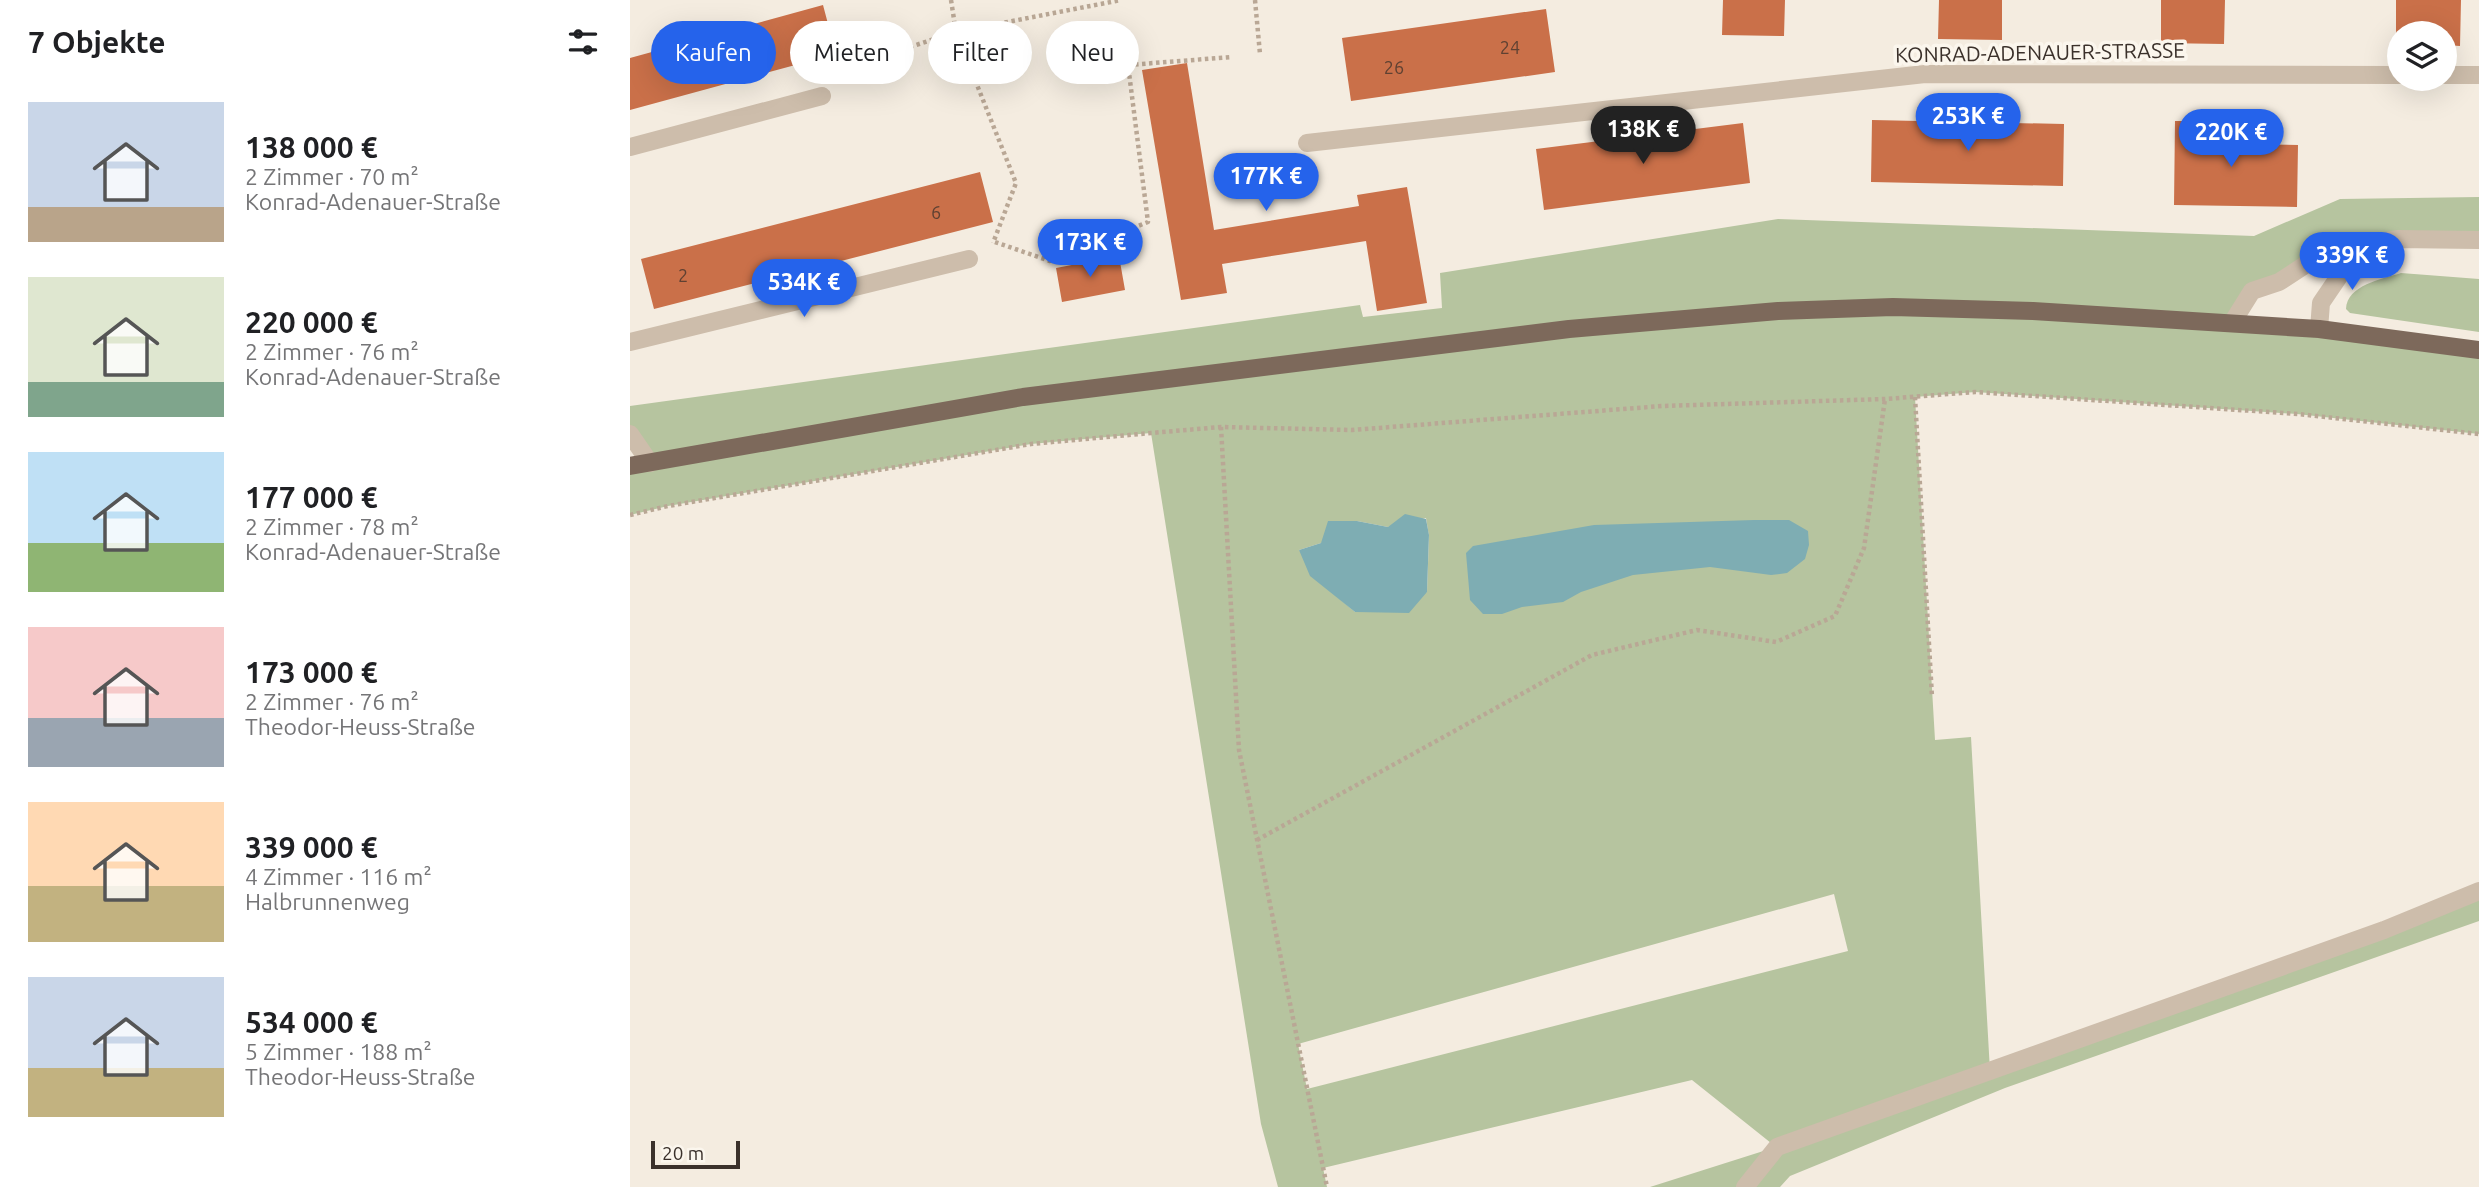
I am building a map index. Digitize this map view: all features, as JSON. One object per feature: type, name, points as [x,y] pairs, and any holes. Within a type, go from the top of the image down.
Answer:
[{"type":"main road","points":[[630,467],[1023,397],[1531,334],[1723,316],[1893,307],[2034,311],[2319,330],[2479,350]]},
{"type":"street","name":"KONRAD-ADENAUER-STRASSE","points":[[1307,143],[1925,74],[2387,75]]},
{"type":"street","points":[[2457,75],[2479,75]]},
{"type":"street","points":[[630,147],[818,97]]},
{"type":"street","points":[[2232,323],[2252,291],[2279,282],[2325,252],[2397,239],[2479,240]]},
{"type":"street","points":[[2319,330],[2321,303],[2359,247]]},
{"type":"street","points":[[630,342],[969,259]]},
{"type":"street","points":[[630,434],[650,463]]},
{"type":"street","points":[[1745,1187],[1777,1147],[2384,930],[2479,891]]},
{"type":"path","points":[[951,0],[954,21]]},
{"type":"path","points":[[1013,21],[1121,0]]},
{"type":"path","points":[[1255,0],[1260,54]]},
{"type":"path","points":[[818,97],[817,77],[928,41]]},
{"type":"path","points":[[995,242],[1051,261],[1148,222],[1128,65],[1232,57]]},
{"type":"path","points":[[969,259],[995,242],[1016,183],[977,84]]},
{"type":"path","points":[[630,515],[668,506],[1031,444],[1221,427],[1352,430],[1662,406],[1989,393],[2298,414],[2479,434]]},
{"type":"path","points":[[1914,397],[1932,696]]},
{"type":"path","points":[[1257,840],[1592,655],[1697,630],[1776,642],[1835,616],[1864,548],[1885,399]]},
{"type":"path","points":[[1221,427],[1238,750],[1327,1187]]},
{"type":"green space","points":[[2479,197],[2479,240],[2375,241],[2252,291],[2233,322],[2479,350],[2479,434],[2297,414],[1975,392],[1915,397],[1935,740],[1971,737],[1990,1071],[2479,891],[2479,921],[2005,1088],[1790,1176],[1780,1187],[1650,1187],[1776,1147],[1692,1080],[1323,1168],[1327,1187],[1278,1187],[1261,1124],[1151,433],[1031,444],[668,506],[630,515],[630,466],[649,463],[630,434],[630,406],[1360,305],[1363,317],[1442,308],[1440,273],[1778,219],[2254,236],[2340,199]],"holes":[[[1426,518],[1429,536],[1427,592],[1355,612],[1335,595],[1299,550],[1321,543],[1357,521],[1388,527]],[[1834,894],[1848,951],[1307,1089],[1298,1044]]]},
{"type":"green space","points":[[2401,273],[2479,279],[2479,332],[2350,313],[2346,309],[2352,294],[2359,289]]},
{"type":"water","points":[[1405,514],[1426,519],[1429,535],[1427,592],[1409,613],[1355,612],[1310,576],[1299,550],[1321,543],[1328,521],[1357,521],[1388,527]]},
{"type":"water","points":[[1789,520],[1808,531],[1809,545],[1805,559],[1787,573],[1771,575],[1710,567],[1633,575],[1581,592],[1563,602],[1522,607],[1502,614],[1483,614],[1470,600],[1466,553],[1473,546],[1594,525]]},
{"type":"building","points":[[1723,0],[1785,0],[1784,36],[1722,35]]},
{"type":"building","points":[[1939,0],[2002,0],[2002,40],[1938,39]]},
{"type":"building","points":[[2161,0],[2225,0],[2224,44],[2161,43]]},
{"type":"building","points":[[2396,0],[2461,0],[2460,46],[2457,46],[2457,21],[2396,21]]},
{"type":"building","points":[[823,5],[827,21],[790,21],[790,67],[776,70],[776,21],[765,21]]},
{"type":"building","points":[[1546,9],[1555,72],[1351,101],[1342,38]]},
{"type":"building","points":[[651,52],[651,84],[726,84],[630,110],[630,58]]},
{"type":"building","points":[[1187,63],[1214,230],[1359,206],[1357,195],[1407,187],[1427,303],[1377,311],[1366,241],[1222,264],[1227,293],[1181,300],[1142,70]]},
{"type":"building","points":[[1872,120],[2064,124],[2063,186],[1871,182]]},
{"type":"building","points":[[2175,121],[2227,121],[2227,144],[2298,145],[2297,207],[2174,205]]},
{"type":"building","points":[[1743,123],[1750,183],[1544,210],[1536,149]]},
{"type":"building","points":[[980,172],[993,222],[654,309],[641,259]]},
{"type":"building","points":[[1119,256],[1125,290],[1062,302],[1056,268]]}]
